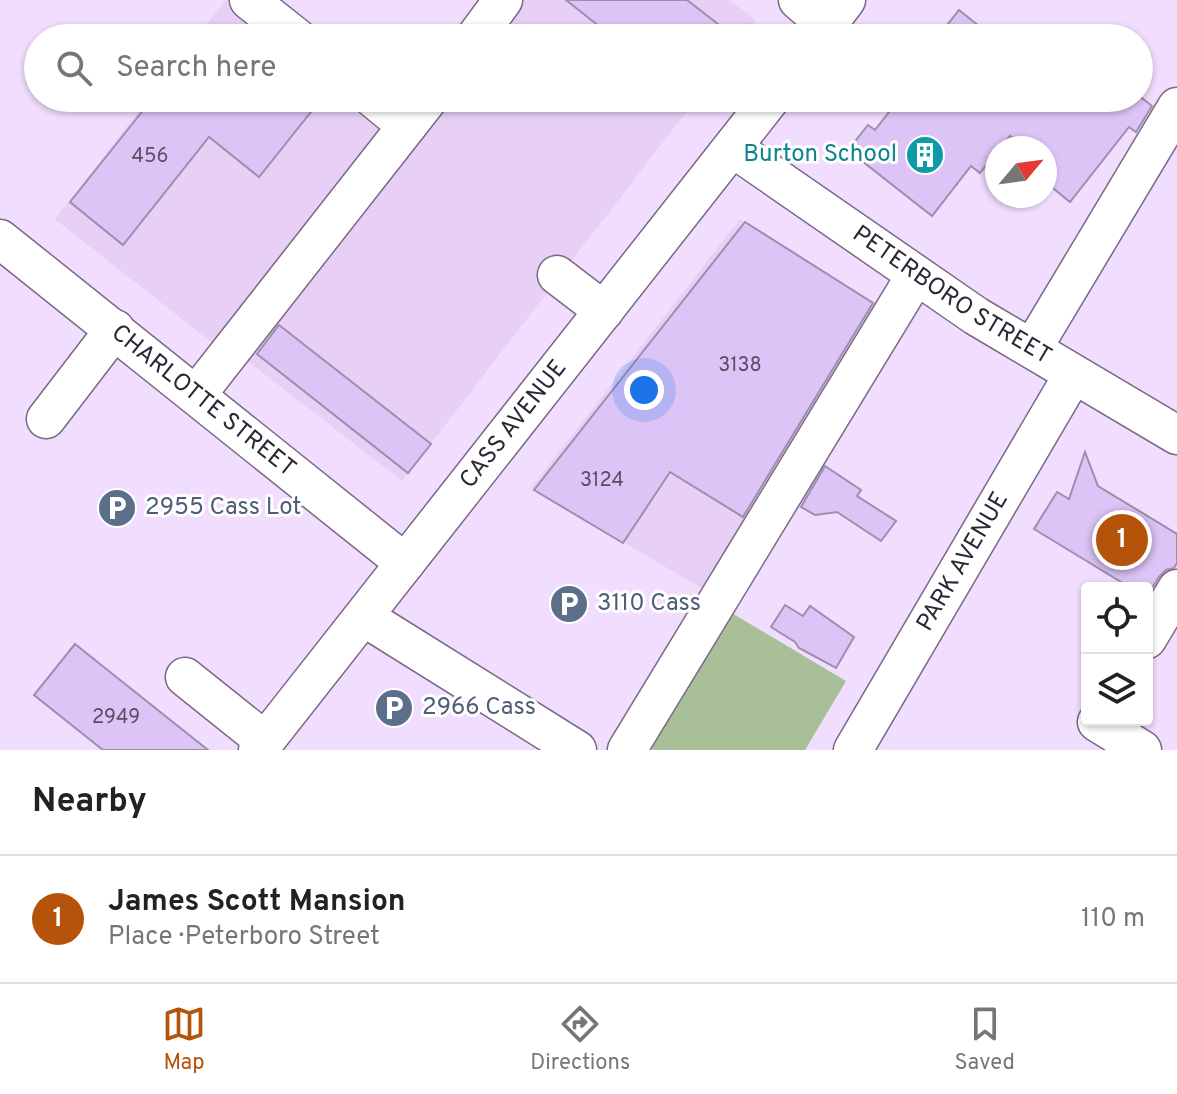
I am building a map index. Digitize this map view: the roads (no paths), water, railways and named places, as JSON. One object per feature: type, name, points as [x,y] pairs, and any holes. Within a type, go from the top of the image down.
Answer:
[{"type":"street","points":[[249,0],[279,24]]},
{"type":"street","points":[[485,24],[503,0]]},
{"type":"street","points":[[798,0],[830,21]]},
{"type":"street","points":[[1032,349],[1177,107]]},
{"type":"street","points":[[197,394],[418,112]]},
{"type":"street","name":"CASS AVENUE","points":[[262,745],[760,112]]},
{"type":"street","name":"PETERBORO STREET","points":[[733,148],[976,316],[1177,435]]},
{"type":"street","name":"CHARLOTTE STREET","points":[[0,239],[405,563]]},
{"type":"street","points":[[557,275],[604,311]]},
{"type":"street","points":[[627,750],[916,275]]},
{"type":"street","points":[[46,419],[115,329]]},
{"type":"street","name":"PARK AVENUE","points":[[853,750],[1073,375]]},
{"type":"street","points":[[1153,629],[1177,589]]},
{"type":"street","points":[[364,617],[577,750]]},
{"type":"street","points":[[185,677],[262,745]]},
{"type":"street","points":[[1092,731],[1142,750]]},
{"type":"place","name":"Burton School","points":[[925,155]]},
{"type":"place","name":"2955 Cass Lot","points":[[117,508]]},
{"type":"place","name":"James Scott Mansion","points":[[1122,540]]},
{"type":"place","name":"3110 Cass","points":[[569,604]]},
{"type":"place","name":"2966 Cass","points":[[394,708]]}]
